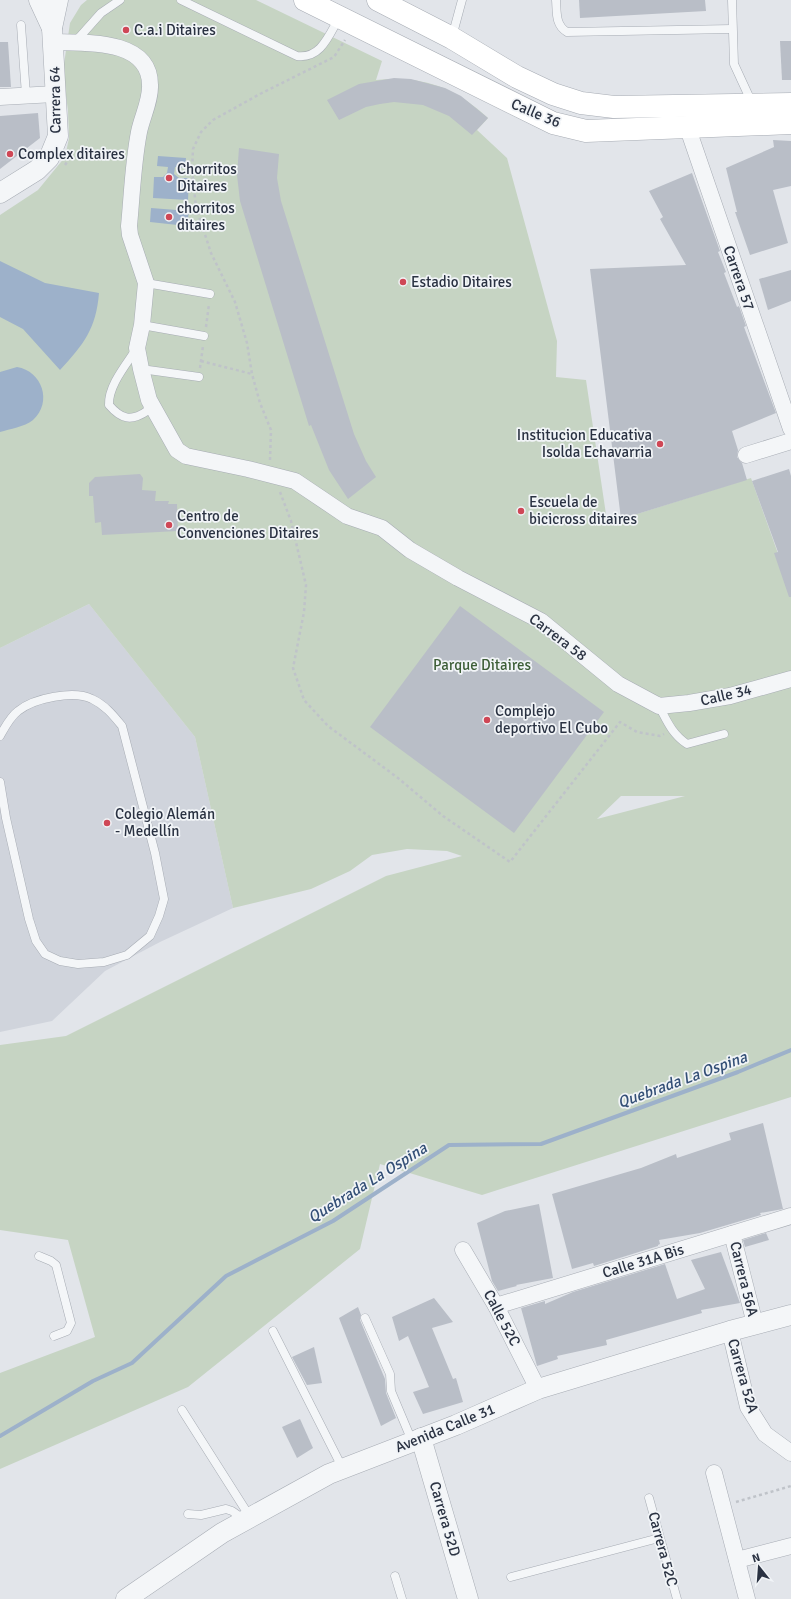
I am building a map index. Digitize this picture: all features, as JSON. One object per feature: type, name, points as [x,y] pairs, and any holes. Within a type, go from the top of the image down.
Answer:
[{"type":"main road","name":"Calle 36","points":[[305,0],[553,123],[586,131],[791,123]]},
{"type":"main road","name":"Calle 36","points":[[378,0],[452,38],[517,77],[553,94],[581,103],[614,107],[752,103],[791,104]]},
{"type":"street","name":"Carrera 64","points":[[39,0],[53,35]]},
{"type":"street","name":"Carrera 64","points":[[0,193],[37,170],[49,158],[58,136],[53,35],[58,0]]},
{"type":"street","points":[[53,35],[76,41],[104,44],[126,49],[142,62],[148,72],[150,85],[138,134],[129,226],[130,235],[146,283],[142,325],[137,348]]},
{"type":"street","points":[[0,97],[55,94]]},
{"type":"street","name":"Carrera 57","points":[[687,126],[791,430]]},
{"type":"street","name":"Carrera 58","points":[[137,348],[149,400],[177,450],[186,456],[295,481],[347,516],[382,528],[410,550],[458,578],[541,621],[618,684],[659,706]]},
{"type":"street","points":[[746,455],[791,441]]},
{"type":"street","name":"Calle 34","points":[[659,706],[689,703],[730,696],[791,679]]},
{"type":"street","name":"Calle 31A Bis","points":[[496,1306],[791,1216]]},
{"type":"street","name":"Carrera 56A","points":[[732,1234],[755,1324]]},
{"type":"street","name":"Calle 52C","points":[[463,1250],[496,1306],[538,1388]]},
{"type":"street","name":"Avenida Calle 31","points":[[126,1599],[222,1533],[329,1474],[417,1440],[538,1388],[730,1331],[791,1315]]},
{"type":"street","name":"Carrera 52A","points":[[730,1331],[748,1406],[754,1418],[765,1434],[791,1453]]},
{"type":"street","name":"Carrera 52D","points":[[417,1440],[468,1599]]},
{"type":"street","points":[[714,1473],[747,1599]]},
{"type":"street","points":[[737,1560],[791,1546]]},
{"type":"lane","points":[[76,41],[101,13],[120,0]]},
{"type":"lane","points":[[181,0],[297,56],[318,51],[340,18]]},
{"type":"lane","points":[[452,38],[462,0]]},
{"type":"lane","points":[[556,0],[558,22],[562,29],[567,32],[732,30]]},
{"type":"lane","points":[[732,0],[734,64],[752,103]]},
{"type":"lane","points":[[21,25],[26,96]]},
{"type":"lane","points":[[146,283],[210,294]]},
{"type":"lane","points":[[142,325],[204,336]]},
{"type":"lane","points":[[137,348],[114,386],[109,397],[109,405],[118,415],[128,417],[140,416],[147,411],[149,400]]},
{"type":"lane","points":[[141,369],[199,377]]},
{"type":"lane","points":[[0,736],[18,710],[49,698],[66,694],[91,698],[109,710],[122,726],[155,853],[164,899],[160,916],[150,936],[126,955],[104,962],[78,964],[60,961],[45,954],[36,941],[29,919],[6,818],[0,782]]},
{"type":"lane","points":[[659,706],[670,729],[676,737],[687,744],[724,734]]},
{"type":"lane","points":[[39,1256],[56,1265],[71,1323],[67,1331],[54,1336]]},
{"type":"lane","points":[[365,1318],[390,1374],[391,1391],[417,1440]]},
{"type":"lane","points":[[273,1331],[342,1469]]},
{"type":"lane","points":[[182,1410],[248,1518]]},
{"type":"lane","name":"Carrera 52C","points":[[649,1498],[677,1599]]},
{"type":"lane","points":[[188,1514],[201,1515],[226,1509],[248,1518]]},
{"type":"lane","points":[[511,1577],[659,1538]]},
{"type":"lane","points":[[395,1576],[402,1599]]},
{"type":"path","points":[[345,40],[334,57],[260,94],[213,120],[201,132],[193,148],[192,170],[196,207],[212,253],[235,302],[247,343],[252,374],[260,403],[271,430],[269,474],[280,491],[291,521],[306,585],[304,612],[293,668],[304,700],[328,726],[398,778],[443,816],[510,862],[620,722],[637,732],[660,736],[670,729]]},
{"type":"path","points":[[201,361],[252,374]]},
{"type":"path","points":[[722,1507],[791,1486]]},
{"type":"shaded area","name":"Colegio Alemán - Medellín","points":[[89,604],[195,737],[233,908],[160,942],[105,971],[52,1021],[0,1032],[0,648]]},
{"type":"green space","name":"Parque Ditaires","points":[[87,0],[256,0],[382,61],[376,80],[408,79],[423,82],[450,91],[476,107],[488,118],[477,130],[507,158],[557,341],[556,377],[586,380],[607,521],[621,519],[751,478],[791,590],[791,1097],[482,1195],[380,1164],[360,1249],[188,1387],[0,1469],[0,1373],[95,1337],[68,1240],[0,1230],[0,1045],[66,1036],[386,876],[462,856],[447,851],[407,849],[372,855],[350,871],[311,889],[233,908],[195,737],[89,604],[0,648],[0,215],[38,190],[65,157],[69,138],[68,111],[63,71],[70,23],[81,5]],"holes":[[[621,796],[685,796],[597,819]]]},
{"type":"water","name":"Chorritos Ditaires","points":[[158,156],[186,158],[185,168],[175,167],[174,174],[179,178],[189,178],[188,200],[153,198],[154,177],[163,177],[167,173],[168,167],[157,166]]},
{"type":"water","name":"chorritos ditaires","points":[[151,208],[189,211],[187,226],[150,222]]},
{"type":"water","points":[[0,261],[45,283],[99,293],[92,326],[82,344],[60,370],[23,329],[0,317]]},
{"type":"water","points":[[17,367],[33,374],[38,381],[42,388],[42,405],[39,413],[33,420],[21,426],[0,432],[0,372]]},
{"type":"building","points":[[579,0],[705,0],[706,11],[580,18]]},
{"type":"building","points":[[780,41],[791,41],[791,80],[782,80]]},
{"type":"building","points":[[0,42],[8,42],[11,87],[0,87]]},
{"type":"building","points":[[394,78],[411,79],[445,88],[461,96],[488,118],[472,135],[449,116],[423,105],[394,102],[380,104],[366,107],[339,120],[327,100],[359,84]]},
{"type":"building","name":"Complex ditaires","points":[[38,113],[40,138],[0,169],[0,116]]},
{"type":"building","points":[[773,140],[791,141],[791,186],[773,190],[788,243],[750,255],[735,212],[737,212],[726,168],[774,147]]},
{"type":"building","points":[[239,148],[279,154],[277,178],[281,201],[354,434],[366,461],[376,477],[348,499],[329,470],[311,425],[309,426],[240,201],[237,175]]},
{"type":"building","points":[[692,173],[720,251],[718,252],[726,272],[724,273],[737,307],[739,306],[746,326],[744,327],[776,413],[732,431],[738,450],[737,457],[742,463],[747,480],[621,519],[590,269],[686,265],[660,219],[663,217],[649,191]]},
{"type":"building","points":[[791,270],[791,301],[768,310],[759,279]]},
{"type":"building","points":[[789,469],[791,476],[791,597],[789,597],[774,553],[778,552],[752,481]]},
{"type":"building","points":[[140,474],[143,478],[142,490],[156,491],[155,501],[169,501],[168,504],[177,504],[178,531],[102,535],[101,522],[95,523],[93,496],[89,496],[89,483],[95,477]]},
{"type":"building","name":"Complejo deportivo El Cubo","points":[[460,606],[604,712],[514,833],[370,727]]},
{"type":"building","points":[[763,1123],[783,1209],[760,1213],[761,1215],[700,1233],[659,1240],[660,1244],[658,1246],[594,1266],[593,1263],[572,1269],[552,1194],[641,1168],[676,1154],[677,1158],[731,1140],[729,1133]]},
{"type":"building","points":[[539,1204],[553,1278],[516,1285],[517,1286],[498,1291],[492,1281],[477,1223],[505,1211]]},
{"type":"building","points":[[766,1233],[769,1240],[745,1247],[743,1240]]},
{"type":"building","points":[[721,1252],[740,1303],[701,1310],[702,1313],[606,1340],[607,1345],[557,1356],[558,1359],[537,1366],[521,1308],[545,1301],[545,1304],[573,1292],[665,1264],[677,1299],[705,1289],[691,1260]]},
{"type":"building","points":[[434,1298],[453,1322],[432,1328],[453,1379],[456,1378],[463,1402],[423,1414],[413,1392],[429,1387],[408,1336],[399,1341],[392,1317]]},
{"type":"building","points":[[358,1307],[361,1315],[360,1320],[385,1379],[386,1393],[396,1418],[381,1426],[339,1318]]},
{"type":"building","points":[[314,1347],[322,1383],[307,1385],[292,1357]]},
{"type":"building","points":[[300,1419],[313,1448],[297,1458],[282,1427]]},
{"type":"waterway","name":"Quebrada La Ospina","points":[[0,1436],[93,1381],[132,1363],[226,1276],[333,1221],[449,1145],[541,1144],[738,1072],[791,1050]]},
{"type":"place","name":"C.a.i Ditaires","points":[[126,30]]},
{"type":"place","name":"Complex ditaires","points":[[10,154]]},
{"type":"place","name":"Chorritos Ditaires","points":[[169,178]]},
{"type":"place","name":"chorritos ditaires","points":[[169,217]]},
{"type":"place","name":"Estadio Ditaires","points":[[403,282]]},
{"type":"place","name":"Institucion Educativa Isolda Echavarria","points":[[660,444]]},
{"type":"place","name":"Escuela de bicicross ditaires","points":[[521,511]]},
{"type":"place","name":"Centro de Convenciones Ditaires","points":[[169,525]]},
{"type":"place","name":"Complejo deportivo El Cubo","points":[[487,720]]},
{"type":"place","name":"Colegio Alemán - Medellín","points":[[107,823]]}]
